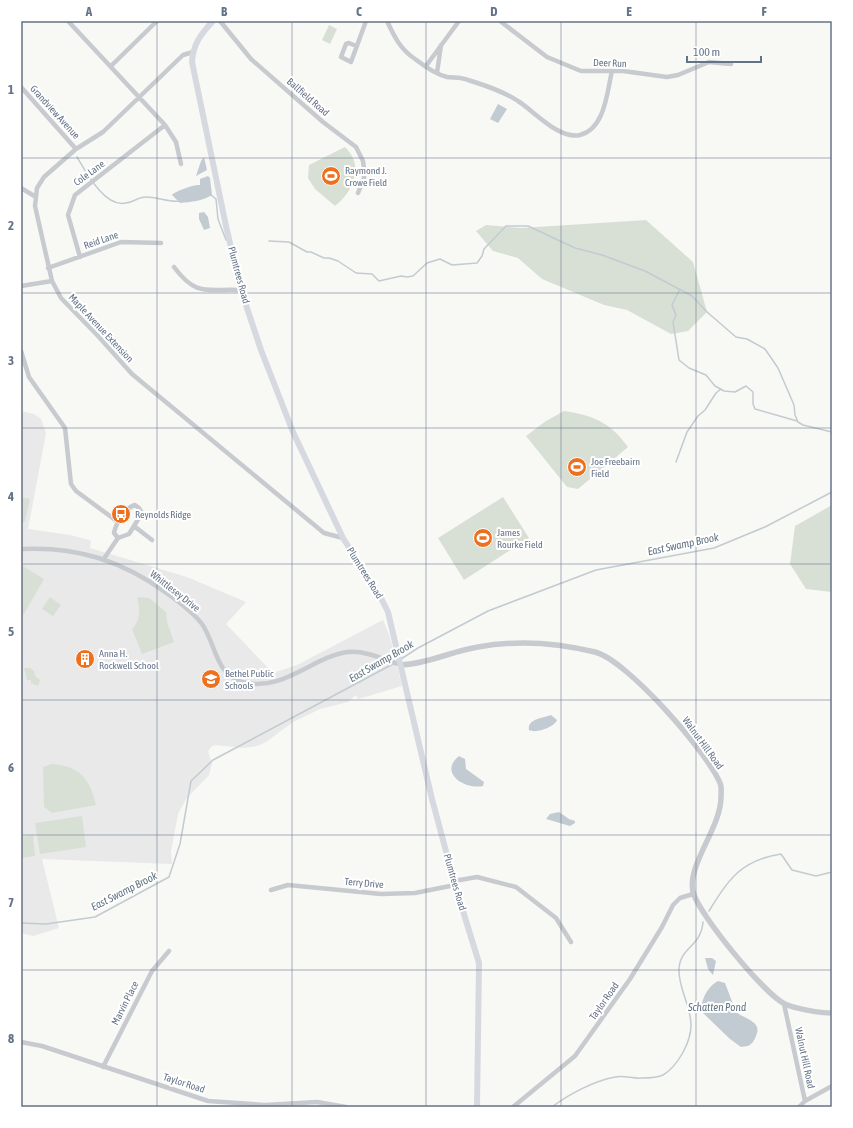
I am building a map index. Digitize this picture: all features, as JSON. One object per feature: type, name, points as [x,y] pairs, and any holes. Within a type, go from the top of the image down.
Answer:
[{"type":"main road","points":[[192,52],[198,39],[213,21]]},
{"type":"main road","name":"Plumtrees Road","points":[[192,52],[193,68],[226,226],[241,290],[261,350],[293,432],[343,538],[383,602],[390,618],[432,799],[454,883],[479,963],[477,1107]]},
{"type":"street","points":[[68,21],[165,125],[176,142],[182,164]]},
{"type":"street","points":[[111,66],[157,21]]},
{"type":"street","name":"Ballfield Road","points":[[220,21],[251,59],[324,122],[356,147],[363,161],[364,169],[364,178],[358,193]]},
{"type":"street","points":[[356,46],[366,21]]},
{"type":"street","points":[[387,21],[399,45],[409,55],[437,73],[468,80],[503,93],[518,101],[558,131],[568,135],[578,136],[586,133],[598,122],[612,71]]},
{"type":"street","points":[[426,66],[459,21]]},
{"type":"street","name":"Deer Run","points":[[500,21],[539,52],[555,62],[581,71],[612,71],[667,77],[678,75],[709,62],[716,61],[731,64]]},
{"type":"street","points":[[437,73],[441,44]]},
{"type":"street","name":"Maple Avenue Extension","points":[[192,52],[183,56],[103,132],[76,149],[44,177],[37,188],[35,206],[52,281],[60,298],[98,336],[132,374],[324,533],[343,538]]},
{"type":"street","name":"Grandview Avenue","points":[[21,87],[76,149]]},
{"type":"street","name":"Cole Lane","points":[[80,257],[68,215],[74,195],[165,125]]},
{"type":"street","points":[[21,188],[25,192],[36,197]]},
{"type":"street","name":"Reid Lane","points":[[48,268],[121,242],[161,243]]},
{"type":"street","points":[[174,267],[184,280],[194,287],[206,290],[241,290]]},
{"type":"street","points":[[21,286],[52,281]]},
{"type":"street","points":[[21,350],[29,377],[65,428],[71,484],[76,490],[118,522]]},
{"type":"street","points":[[103,560],[118,538],[129,534],[142,514],[139,508],[135,505],[130,507],[118,522],[114,533],[118,538]]},
{"type":"street","points":[[134,526],[152,540]]},
{"type":"street","name":"Whittlesey Drive","points":[[21,549],[65,550],[103,560],[139,575],[190,611],[203,626],[222,668],[228,674],[241,682],[265,682],[289,677],[331,657],[349,652],[381,658],[400,665]]},
{"type":"street","name":"Walnut Hill Road","points":[[400,665],[414,664],[477,647],[516,643],[574,648],[598,653],[623,667],[663,706],[687,734],[721,784],[722,798],[719,812],[694,872],[693,894]]},
{"type":"street","name":"Terry Drive","points":[[271,890],[288,885],[381,894],[415,893],[477,878],[516,887],[556,918],[571,942]]},
{"type":"street","points":[[693,894],[733,954],[769,992],[784,1004],[825,1013],[832,1013]]},
{"type":"street","name":"Taylor Road","points":[[513,1107],[575,1056],[630,979],[662,927],[673,905],[680,898],[693,894]]},
{"type":"street","name":"Marvin Place","points":[[103,1067],[152,971],[169,951]]},
{"type":"street","name":"Walnut Hill Road","points":[[784,1004],[805,1101],[799,1107]]},
{"type":"street","name":"Taylor Road","points":[[21,1042],[42,1046],[208,1101],[265,1105],[318,1102],[346,1107]]},
{"type":"street","points":[[805,1101],[832,1086]]},
{"type":"shaded area","points":[[329,25],[337,29],[330,44],[322,40]]},
{"type":"shaded area","name":"Raymond J. Crowe Field","points":[[345,147],[351,154],[354,162],[354,178],[347,194],[335,206],[315,189],[308,178],[309,165]]},
{"type":"shaded area","points":[[646,220],[693,262],[707,312],[688,331],[671,334],[627,310],[604,305],[542,279],[518,258],[493,251],[476,231],[486,225],[521,228]]},
{"type":"shaded area","name":"Bethel Public Schools","points":[[21,411],[34,414],[41,419],[46,433],[28,529],[70,535],[89,540],[91,541],[90,548],[187,577],[246,602],[226,624],[273,673],[297,665],[383,620],[390,637],[402,686],[358,699],[356,695],[348,702],[320,709],[293,722],[266,742],[257,746],[243,748],[216,745],[212,746],[208,751],[212,763],[209,775],[186,799],[178,814],[171,851],[172,864],[42,859],[59,928],[33,936],[21,933]]},
{"type":"shaded area","name":"Joe Freebairn Field","points":[[564,411],[593,418],[608,426],[628,447],[578,489],[567,487],[526,436],[546,421]]},
{"type":"shaded area","points":[[21,497],[30,499],[25,521],[21,524]]},
{"type":"shaded area","name":"James Rourke Field","points":[[503,497],[529,538],[464,580],[438,538]]},
{"type":"shaded area","points":[[832,505],[832,592],[806,589],[790,564],[795,526]]},
{"type":"shaded area","points":[[21,565],[44,579],[21,619]]},
{"type":"shaded area","points":[[50,597],[61,605],[53,616],[42,609]]},
{"type":"shaded area","points":[[137,597],[149,598],[166,612],[167,622],[174,642],[142,654],[132,629],[137,622],[139,614]]},
{"type":"shaded area","points":[[24,668],[30,668],[34,671],[35,676],[40,680],[38,686],[31,683],[31,680],[27,680]]},
{"type":"shaded area","points":[[52,764],[62,765],[77,771],[87,781],[91,788],[96,805],[52,813],[44,807],[43,767]]},
{"type":"shaded area","points":[[82,816],[86,847],[40,854],[35,823]]},
{"type":"shaded area","points":[[33,835],[35,856],[21,858],[21,837]]},
{"type":"water","points":[[498,104],[507,109],[498,123],[490,119]]},
{"type":"water","points":[[204,157],[207,170],[196,176],[201,161]]},
{"type":"water","points":[[208,176],[210,178],[212,195],[196,201],[180,203],[172,195],[185,188],[200,185],[200,179]]},
{"type":"water","points":[[204,212],[208,217],[210,228],[204,230],[199,219],[199,213]]},
{"type":"water","points":[[551,715],[557,720],[553,725],[536,731],[529,730],[530,723]]},
{"type":"water","points":[[459,756],[465,759],[466,769],[484,782],[483,786],[476,787],[462,783],[456,779],[451,768],[453,762]]},
{"type":"water","points":[[559,812],[575,821],[575,823],[570,826],[546,819],[550,814]]},
{"type":"water","points":[[705,958],[712,958],[716,961],[713,975],[708,969]]},
{"type":"water","name":"Schatten Pond","points":[[718,981],[725,983],[736,1012],[752,1021],[757,1027],[755,1038],[748,1046],[741,1047],[730,1039],[703,1013],[702,1004],[705,994],[711,986]]},
{"type":"waterway","name":"East Swamp Brook","points":[[77,157],[97,188],[104,195],[118,203],[131,202],[146,197],[180,201]]},
{"type":"waterway","name":"East Swamp Brook","points":[[211,195],[216,199],[218,219],[226,240]]},
{"type":"waterway","name":"East Swamp Brook","points":[[269,241],[289,242],[307,252],[338,261],[356,273],[372,274],[379,281],[401,276],[413,276],[427,263],[440,259],[452,265],[477,263],[482,256],[484,249],[506,226],[528,226],[575,248],[602,255],[645,271],[692,296],[707,312],[736,337],[747,339],[765,349],[778,368],[794,405],[795,415],[798,422],[803,425],[832,432]]},
{"type":"waterway","points":[[680,289],[672,305],[676,315],[673,322],[679,360],[689,368],[706,375],[715,386],[724,391],[735,392],[746,386],[753,392],[753,404],[755,409],[797,421]]},
{"type":"waterway","points":[[676,462],[687,432],[698,416],[705,410],[716,393],[721,389]]},
{"type":"waterway","name":"East Swamp Brook","points":[[401,659],[418,648],[488,611],[596,570],[714,548],[765,527],[832,492]]},
{"type":"waterway","name":"East Swamp Brook","points":[[21,923],[46,924],[95,917],[169,877],[180,844],[191,781],[213,760],[393,664]]},
{"type":"waterway","points":[[709,911],[730,880],[746,866],[767,857],[781,854],[792,870],[816,876],[832,872]]},
{"type":"waterway","points":[[552,1107],[566,1097],[590,1085],[607,1079],[618,1077],[650,1078],[663,1075],[674,1066],[683,1053],[689,1039],[691,1025],[689,1011],[680,983],[680,962],[683,956],[699,937],[703,922]]},
{"type":"place","name":"Raymond J. Crowe Field","points":[[331,176]]},
{"type":"place","name":"Joe Freebairn Field","points":[[577,467]]},
{"type":"place","name":"Reynolds Ridge","points":[[121,514]]},
{"type":"place","name":"James Rourke Field","points":[[483,538]]},
{"type":"place","name":"Anna H. Rockwell School","points":[[85,659]]},
{"type":"place","name":"Bethel Public Schools","points":[[211,679]]}]
